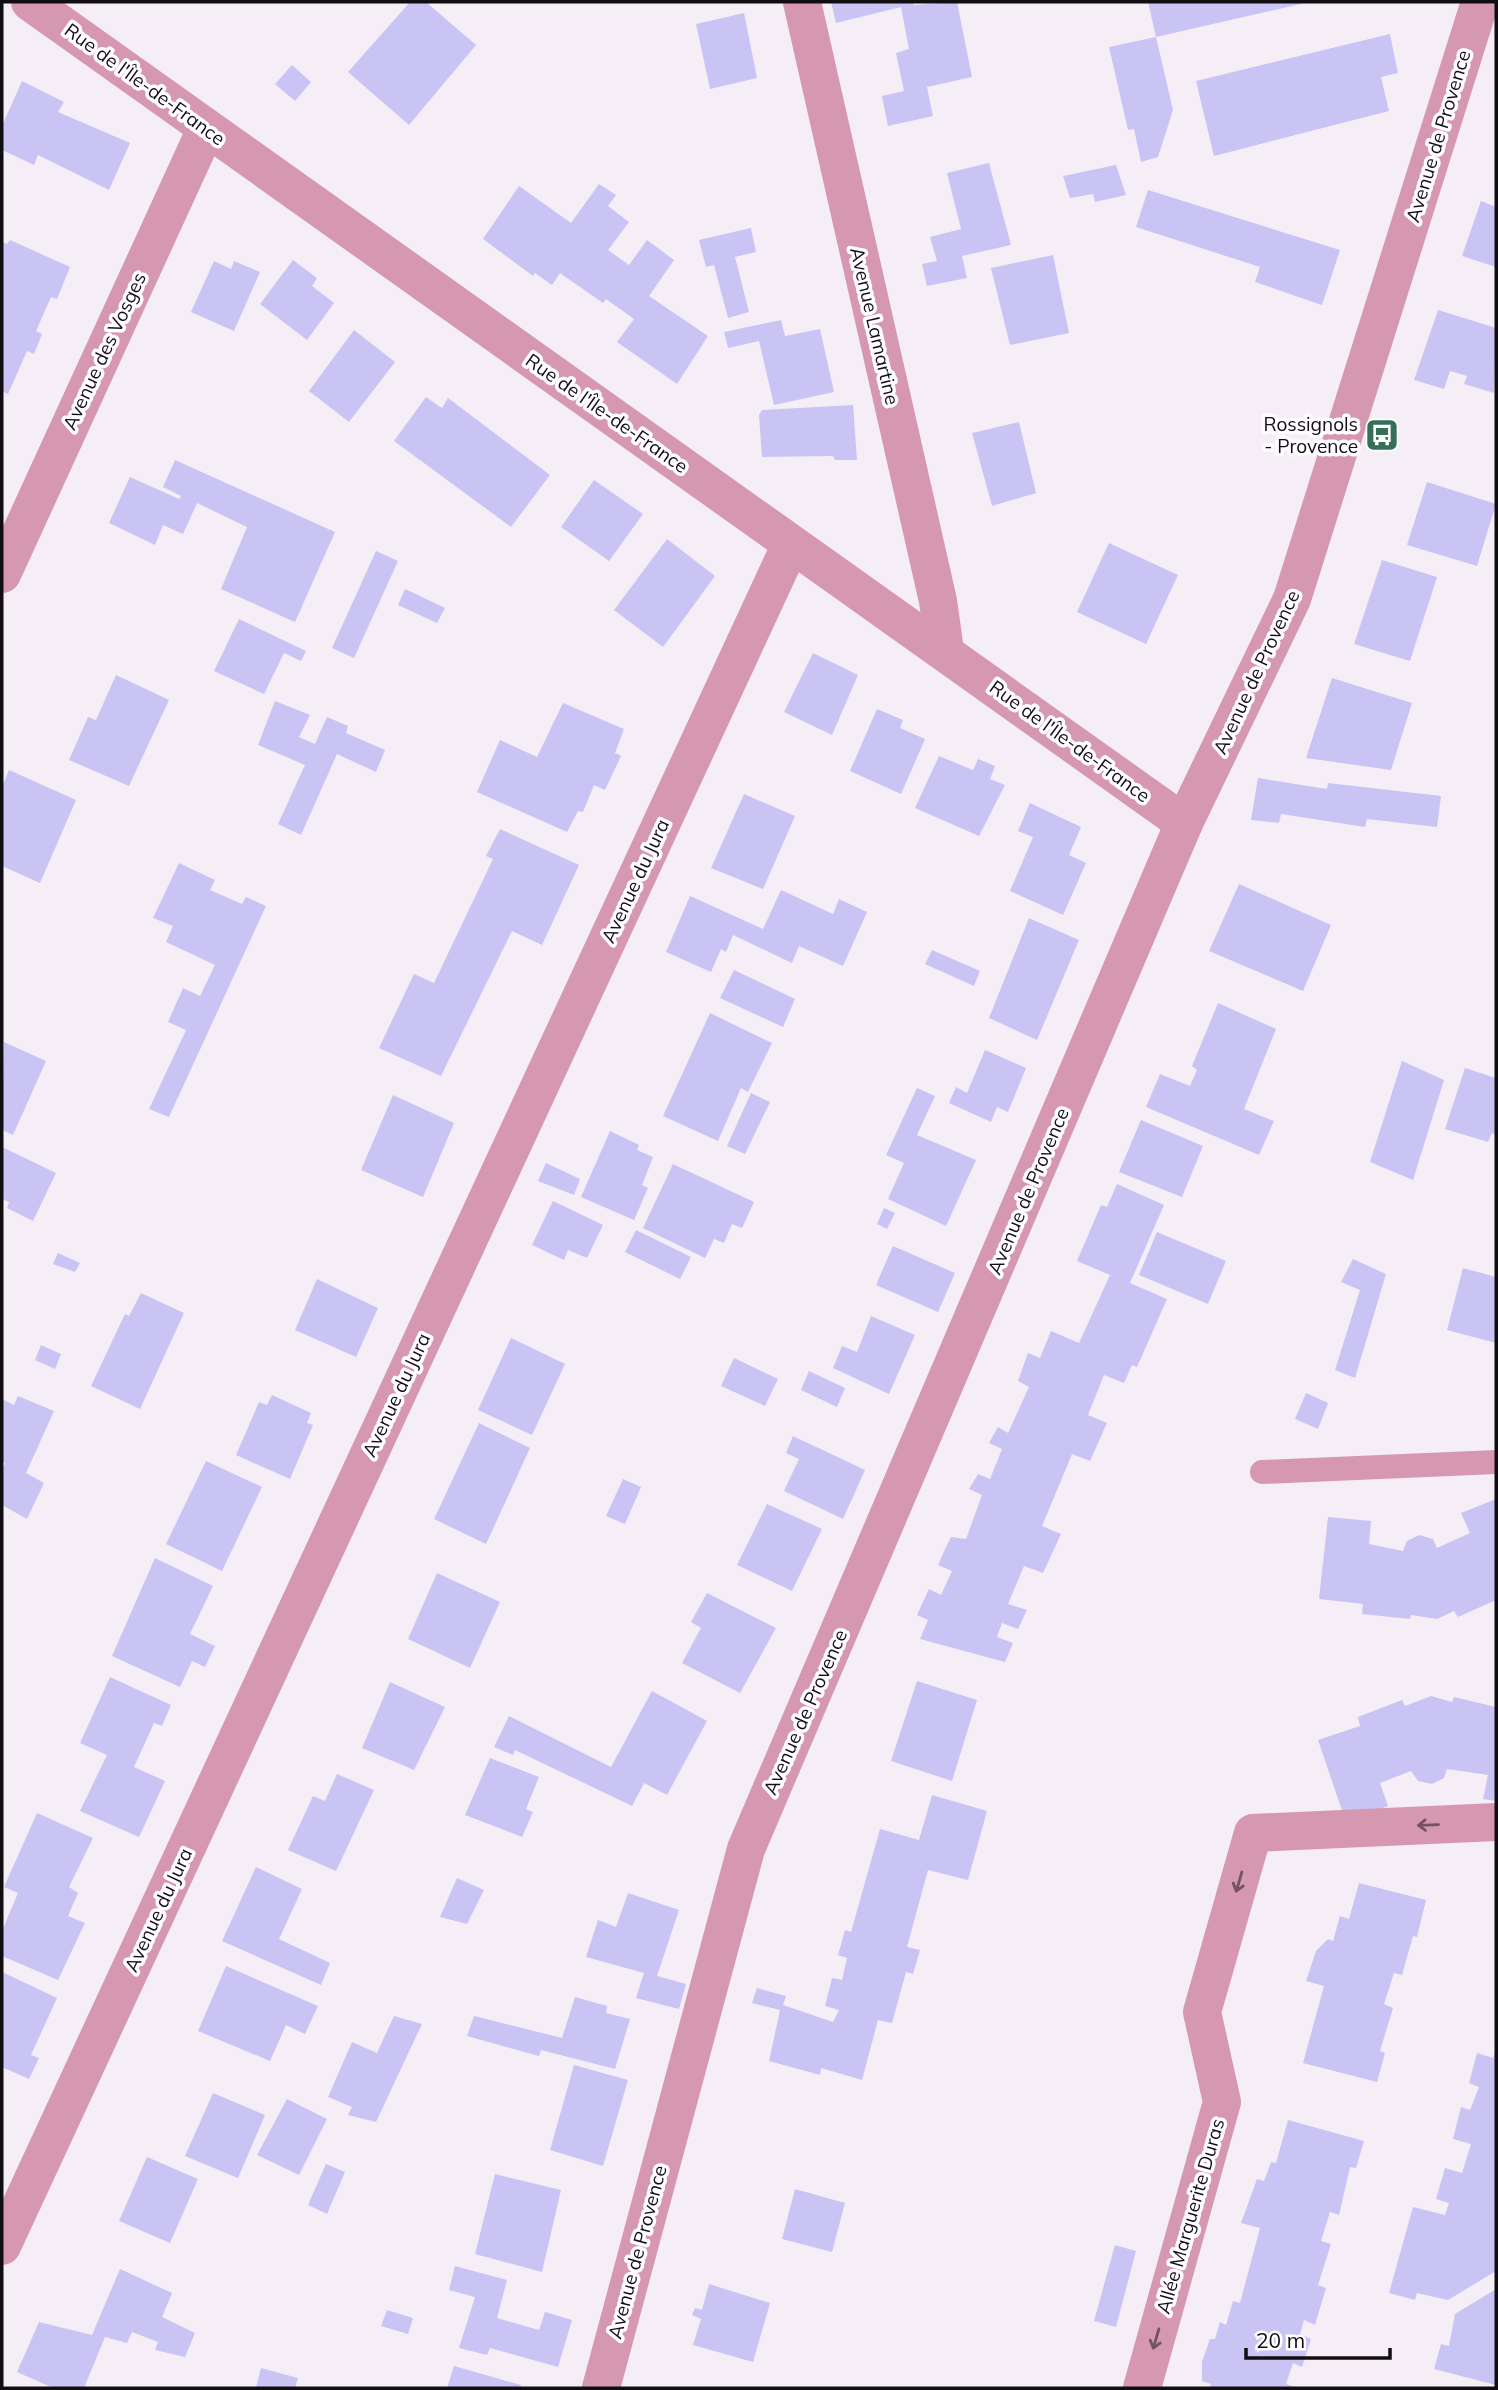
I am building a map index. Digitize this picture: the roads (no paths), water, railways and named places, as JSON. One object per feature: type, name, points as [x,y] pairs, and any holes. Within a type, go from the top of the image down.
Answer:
[{"type":"street","name":"Rue de l'Île-de-France","points":[[30,2],[1184,823]]},
{"type":"street","name":"Avenue Lamartine","points":[[802,2],[938,601],[945,651]]},
{"type":"street","name":"Avenue de Provence","points":[[601,2388],[727,1907],[746,1849],[1184,823],[1292,599],[1480,2]]},
{"type":"street","name":"Avenue des Vosges","points":[[2,574],[206,129]]},
{"type":"street","name":"Avenue du Jura","points":[[2,2246],[791,544]]},
{"type":"street","name":"Allée Marguerite Duras","points":[[1142,2388],[1222,2102],[1202,2012],[1252,1833],[1496,1822]]},
{"type":"lane","points":[[1262,1472],[1496,1462]]},
{"type":"place","name":"Rossignols - Provence","points":[[1382,435]]}]
